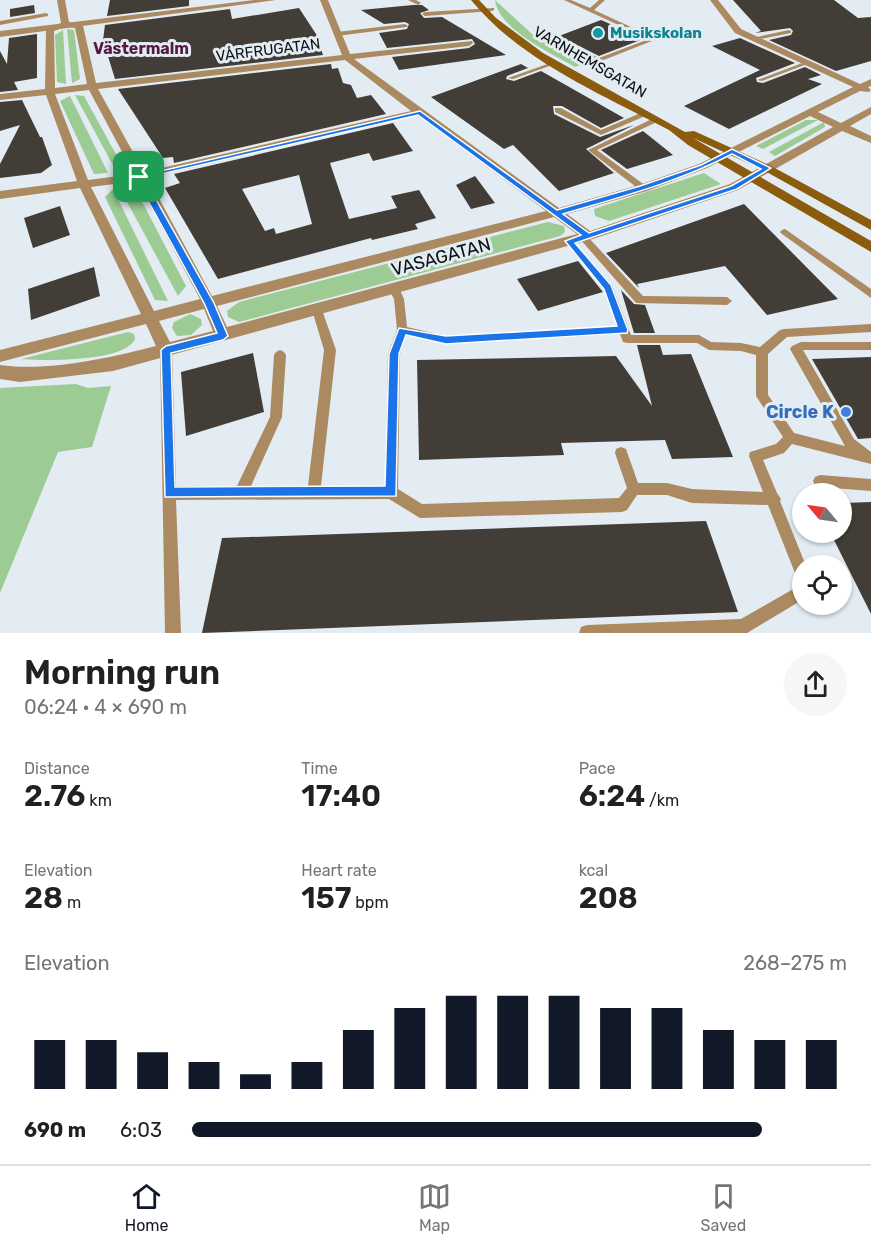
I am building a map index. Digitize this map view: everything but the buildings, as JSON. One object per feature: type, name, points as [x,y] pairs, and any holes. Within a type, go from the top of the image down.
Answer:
[{"type":"main road","name":"VARNHEMSGATAN","points":[[475,0],[482,9],[525,45],[673,128],[703,137],[753,178],[871,247]]},
{"type":"main road","name":"VARNHEMSGATAN","points":[[490,4],[496,19]]},
{"type":"main road","name":"VARNHEMSGATAN","points":[[726,155],[767,168],[871,226]]},
{"type":"street","points":[[62,0],[65,24]]},
{"type":"street","points":[[0,34],[65,24],[273,0]]},
{"type":"street","points":[[324,0],[346,55],[585,237]]},
{"type":"street","points":[[714,0],[738,31],[807,63],[867,87]]},
{"type":"street","points":[[166,350],[84,184],[50,92],[50,30],[65,24],[79,26],[92,86],[139,177],[209,303],[223,336]]},
{"type":"street","name":"VÅRFRUGATAN","points":[[0,98],[346,55],[469,43]]},
{"type":"street","name":"VASAGATAN","points":[[0,356],[556,213],[643,188],[726,155],[809,112],[867,87]]},
{"type":"street","name":"VASAGATAN","points":[[0,372],[20,375],[113,364],[585,237],[734,187],[871,110]]},
{"type":"street","points":[[0,195],[139,177],[420,112]]},
{"type":"street","points":[[809,112],[871,140]]},
{"type":"lane","points":[[411,0],[418,3]]},
{"type":"lane","points":[[552,37],[599,60],[654,39],[567,0]]},
{"type":"lane","points":[[591,10],[602,0]]},
{"type":"lane","points":[[425,14],[482,9],[490,4]]},
{"type":"lane","points":[[0,23],[46,15]]},
{"type":"lane","points":[[337,34],[405,26]]},
{"type":"lane","points":[[754,38],[789,32]]},
{"type":"lane","points":[[511,78],[555,63]]},
{"type":"lane","points":[[760,80],[807,63]]},
{"type":"lane","points":[[558,110],[601,133],[646,114]]},
{"type":"lane","points":[[643,188],[592,150],[656,119]]},
{"type":"lane","points":[[785,232],[871,294]]},
{"type":"lane","points":[[585,237],[640,300],[727,301]]},
{"type":"lane","points":[[569,241],[608,288],[627,339],[699,339],[709,346],[741,347],[762,352]]},
{"type":"lane","points":[[391,492],[394,354],[402,330],[399,299],[394,289]]},
{"type":"lane","points":[[314,491],[330,350],[316,310]]},
{"type":"lane","points":[[871,328],[784,333],[762,352],[762,396],[790,438],[871,458]]},
{"type":"lane","points":[[402,330],[446,340],[623,330]]},
{"type":"lane","points":[[871,346],[801,346],[796,349],[850,443],[871,458]]},
{"type":"lane","points":[[166,350],[173,633]]},
{"type":"lane","points":[[241,492],[276,417],[280,355]]},
{"type":"lane","points":[[790,438],[780,449],[755,456],[795,555]]},
{"type":"lane","points":[[621,453],[634,489]]},
{"type":"lane","points":[[820,481],[871,485]]},
{"type":"lane","points":[[169,493],[391,492],[420,511],[622,505],[634,489]]},
{"type":"lane","points":[[634,489],[668,489],[692,496],[774,499]]},
{"type":"lane","points":[[587,633],[743,627],[792,598]]},
{"type":"green space","points":[[495,0],[532,34],[583,64],[575,67],[528,40],[506,21]]},
{"type":"green space","points":[[67,29],[74,30],[80,79],[72,83]]},
{"type":"green space","points":[[63,30],[66,84],[57,82],[55,35]]},
{"type":"green space","points":[[75,95],[84,96],[123,167],[116,171]]},
{"type":"green space","points":[[70,96],[108,173],[94,174],[60,101]]},
{"type":"green space","points":[[806,120],[818,120],[763,149],[756,146]]},
{"type":"green space","points":[[824,122],[825,127],[775,156],[769,152]]},
{"type":"green space","points":[[704,173],[721,184],[609,221],[595,216],[594,209]]},
{"type":"green space","points":[[128,186],[136,190],[186,286],[178,296],[119,187]]},
{"type":"green space","points":[[113,189],[168,301],[155,300],[105,197]]},
{"type":"green space","points":[[548,222],[564,226],[565,232],[560,236],[239,322],[228,317],[227,311],[239,302]]},
{"type":"green space","points":[[190,314],[201,319],[202,325],[191,335],[177,336],[172,328],[174,322]]},
{"type":"green space","points":[[128,332],[134,334],[135,339],[128,347],[101,356],[47,360],[21,359]]},
{"type":"green space","points":[[76,384],[88,388],[111,386],[92,447],[58,452],[0,593],[0,388]]},
{"type":"place","name":"Musikskolan","points":[[598,33]]},
{"type":"place","name":"Circle K","points":[[846,412]]},
{"type":"district","name":"Västermalm","points":[[141,48]]},
{"type":"route","points":[[139,177],[209,303],[223,336],[166,350],[169,493],[391,492],[394,354],[402,330],[446,340],[623,330],[608,288],[569,241],[588,236],[556,213],[643,188],[703,166],[732,152],[767,168],[734,187],[588,236],[420,112],[139,177]]}]
